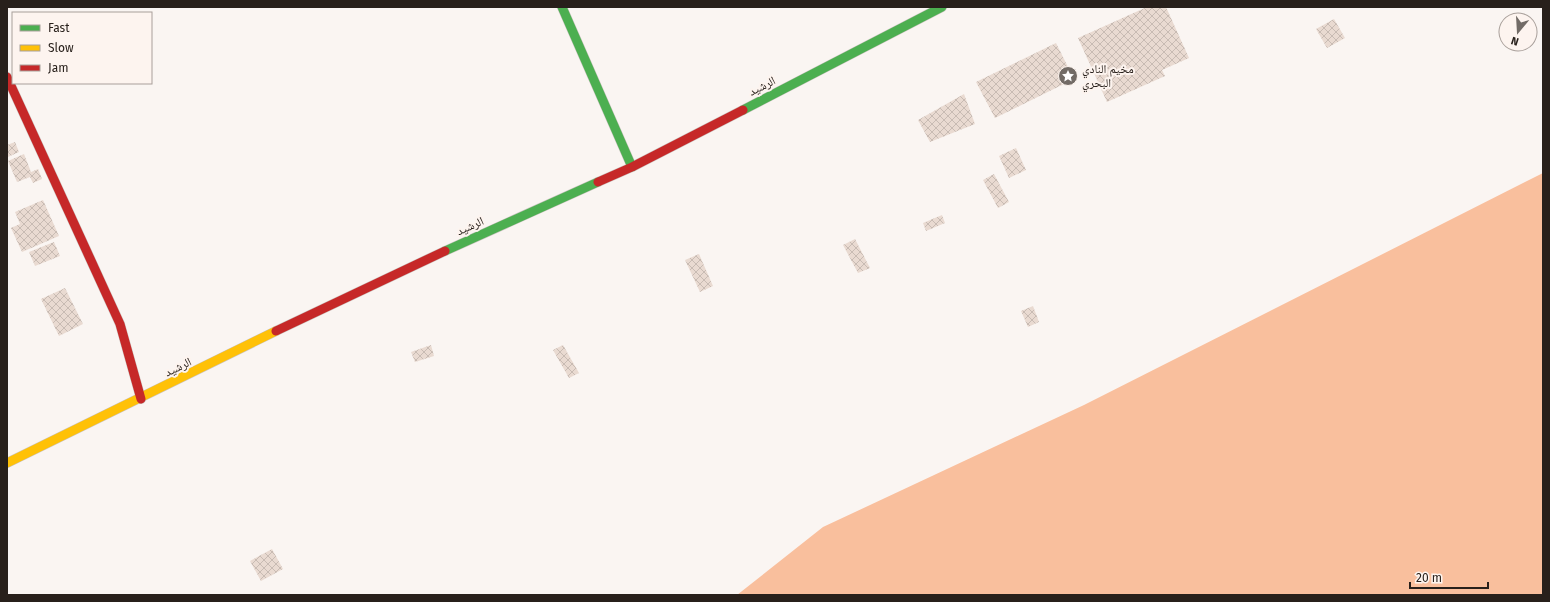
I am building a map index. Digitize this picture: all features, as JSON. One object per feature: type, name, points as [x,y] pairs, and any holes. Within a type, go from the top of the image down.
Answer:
[{"type":"main road","points":[[562,7],[632,167]]},
{"type":"main road","name":"الرشيد","points":[[7,463],[141,399],[393,274],[632,167],[942,7]]},
{"type":"main road","points":[[7,77],[120,324],[141,399]]},
{"type":"shaded area","points":[[1543,173],[1543,595],[737,595],[823,527],[1084,405]]},
{"type":"building","points":[[1147,7],[1166,7],[1189,58],[1162,70],[1165,76],[1107,102],[1078,38]]},
{"type":"building","points":[[1334,19],[1345,38],[1327,48],[1316,29]]},
{"type":"building","points":[[1056,43],[1074,79],[995,118],[976,82]]},
{"type":"building","points":[[964,94],[975,124],[930,142],[918,120]]},
{"type":"building","points":[[15,142],[19,152],[8,157],[7,145]]},
{"type":"building","points":[[1016,148],[1026,170],[1009,178],[999,156]]},
{"type":"building","points":[[24,154],[31,172],[38,169],[42,179],[33,183],[30,177],[17,182],[8,161]]},
{"type":"building","points":[[994,174],[1009,202],[998,208],[983,180]]},
{"type":"building","points":[[43,200],[59,236],[22,252],[11,228],[20,224],[15,212]]},
{"type":"building","points":[[942,215],[945,223],[926,231],[923,223]]},
{"type":"building","points":[[855,239],[870,268],[858,273],[843,245]]},
{"type":"building","points":[[54,242],[60,256],[35,266],[29,252]]},
{"type":"building","points":[[699,254],[713,286],[700,292],[685,260]]},
{"type":"building","points":[[65,288],[83,324],[59,336],[41,299]]},
{"type":"building","points":[[1033,306],[1039,322],[1028,327],[1021,311]]},
{"type":"building","points":[[431,345],[434,356],[415,362],[411,352]]},
{"type":"building","points":[[563,345],[579,373],[569,378],[553,350]]},
{"type":"building","points":[[272,549],[283,569],[261,581],[250,561]]},
{"type":"traffic: fast","points":[[562,7],[632,167]]},
{"type":"traffic: fast","points":[[743,110],[942,7]]},
{"type":"traffic: fast","points":[[445,251],[598,182]]},
{"type":"traffic: slow","points":[[7,463],[276,331]]},
{"type":"traffic: jam","points":[[7,77],[120,324],[141,399]]},
{"type":"traffic: jam","points":[[598,182],[632,167],[743,110]]},
{"type":"traffic: jam","points":[[276,331],[445,251]]},
{"type":"place","name":"مخيم النادي البحري","points":[[1068,76]]}]
